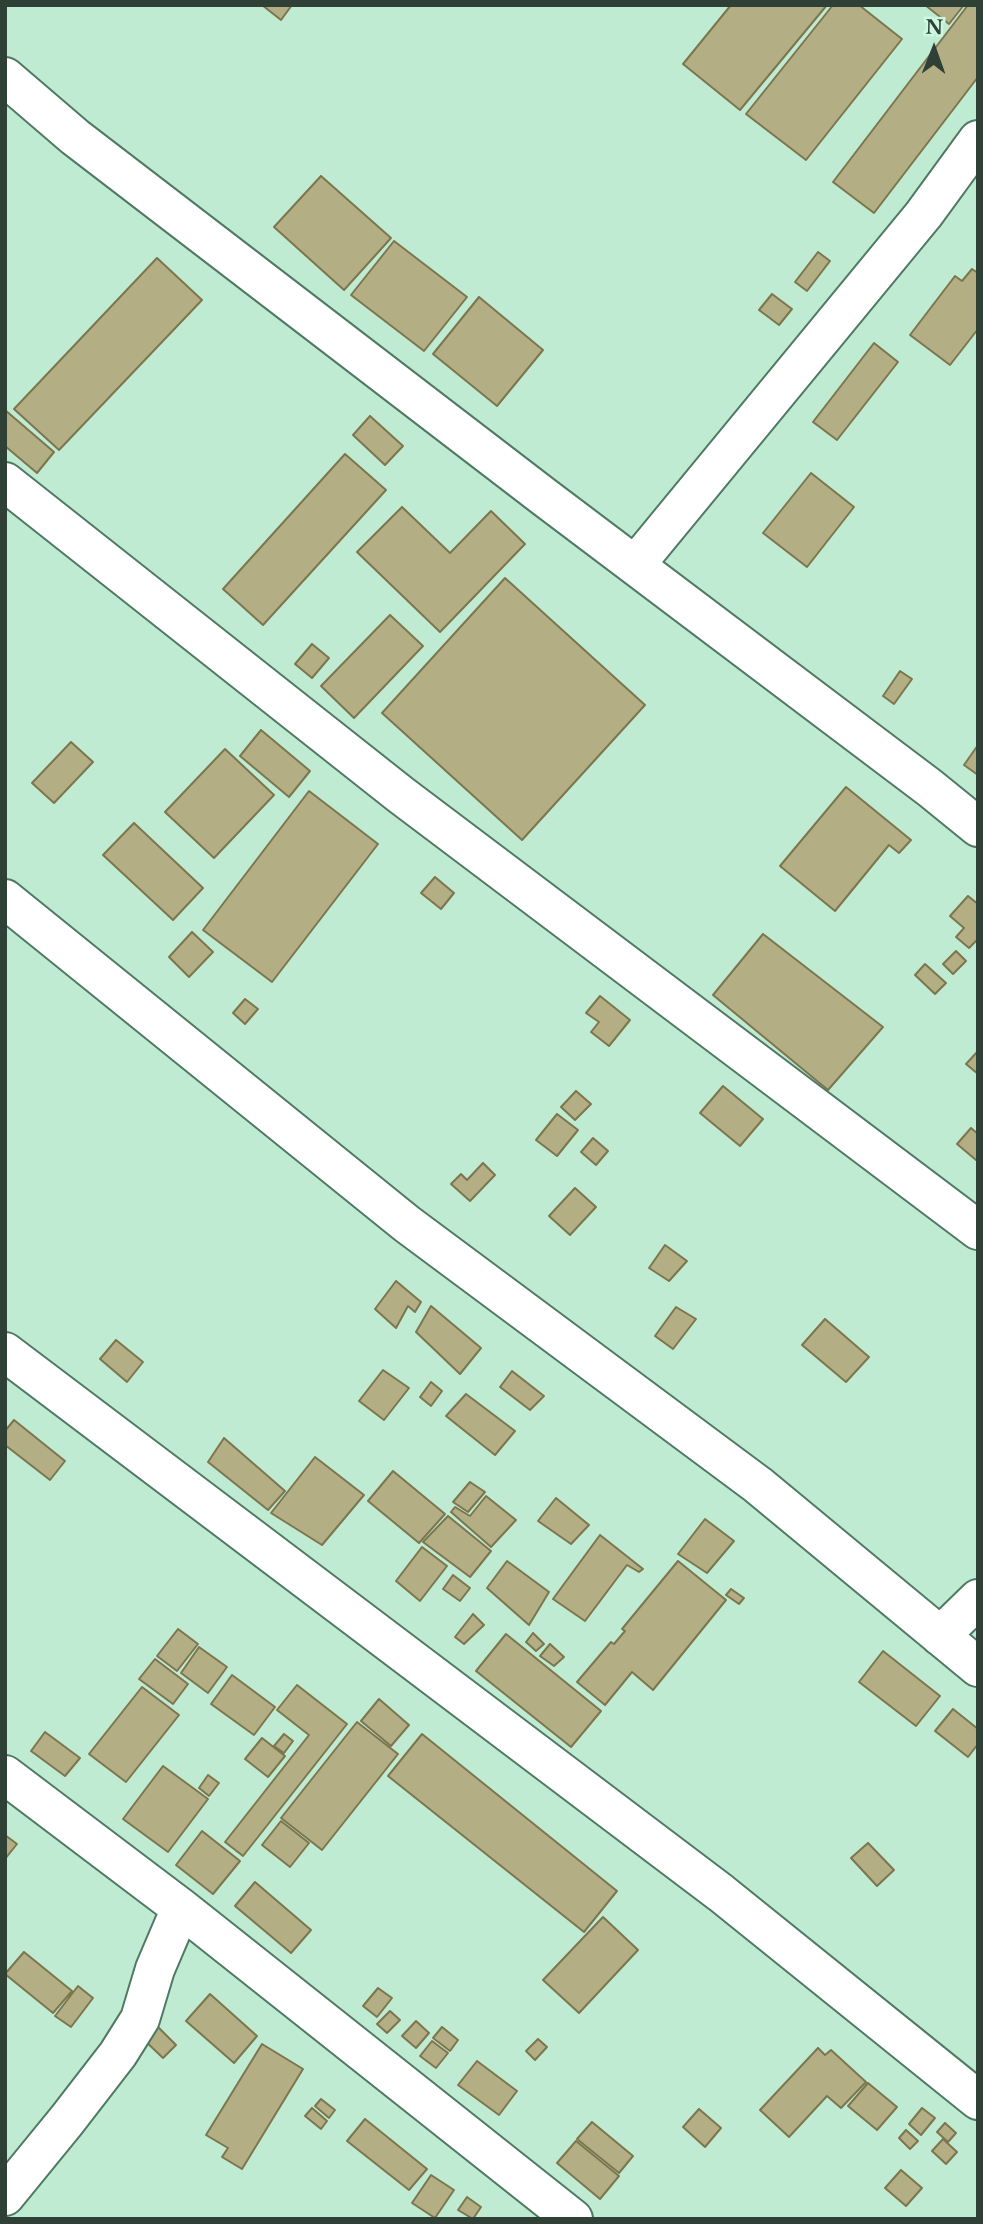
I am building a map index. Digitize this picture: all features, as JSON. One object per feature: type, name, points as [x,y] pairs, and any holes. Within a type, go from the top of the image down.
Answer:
[{"type":"street","points":[[5,77],[97,153],[978,827]]},
{"type":"street","points":[[636,564],[924,214],[978,140]]},
{"type":"street","points":[[5,482],[401,795],[978,1230]]},
{"type":"street","points":[[5,899],[407,1224],[758,1485],[978,1667]]},
{"type":"street","points":[[5,1352],[721,1893],[978,2099]]},
{"type":"street","points":[[940,1636],[978,1599]]},
{"type":"street","points":[[5,1775],[181,1908],[573,2219]]},
{"type":"street","points":[[5,2196],[118,2054],[141,2019],[155,1969],[181,1908]]},
{"type":"street","points":[[5,2202],[25,2219]]},
{"type":"building","points":[[262,5],[292,5],[281,20]]},
{"type":"building","points":[[731,5],[827,5],[740,110],[683,64]]},
{"type":"building","points":[[833,5],[859,5],[902,39],[806,160],[746,114]]},
{"type":"building","points":[[925,5],[964,5],[949,24]]},
{"type":"building","points":[[968,5],[978,5],[978,77],[874,213],[833,182]]},
{"type":"building","points":[[321,176],[391,238],[344,290],[274,227]]},
{"type":"building","points":[[394,241],[467,297],[424,351],[351,295]]},
{"type":"building","points":[[818,252],[830,261],[807,291],[795,282]]},
{"type":"building","points":[[157,258],[202,300],[59,450],[14,409]]},
{"type":"building","points":[[972,269],[978,273],[978,329],[950,365],[910,335],[955,276],[962,281]]},
{"type":"building","points":[[772,294],[792,309],[779,325],[759,310]]},
{"type":"building","points":[[479,297],[543,350],[497,406],[433,354]]},
{"type":"building","points":[[874,343],[898,362],[837,440],[813,422]]},
{"type":"building","points":[[5,410],[54,452],[37,473],[5,446]]},
{"type":"building","points":[[370,416],[403,446],[385,465],[353,435]]},
{"type":"building","points":[[345,454],[386,490],[263,625],[223,589]]},
{"type":"building","points":[[811,473],[854,507],[807,567],[763,533]]},
{"type":"building","points":[[402,507],[450,553],[491,511],[525,544],[440,632],[357,552]]},
{"type":"building","points":[[505,578],[645,705],[522,840],[382,713]]},
{"type":"building","points":[[390,615],[423,646],[354,718],[321,686]]},
{"type":"building","points":[[312,644],[329,658],[312,678],[295,664]]},
{"type":"building","points":[[900,671],[912,679],[894,704],[883,696]]},
{"type":"building","points":[[261,730],[310,771],[289,797],[240,756]]},
{"type":"building","points":[[71,742],[93,762],[54,803],[32,783]]},
{"type":"building","points":[[978,745],[978,775],[964,765]]},
{"type":"building","points":[[225,749],[274,795],[214,858],[165,812]]},
{"type":"building","points":[[846,787],[911,840],[899,853],[889,845],[835,911],[780,866]]},
{"type":"building","points":[[309,791],[378,844],[272,982],[203,930]]},
{"type":"building","points":[[134,823],[203,888],[173,920],[103,855]]},
{"type":"building","points":[[435,877],[454,893],[441,909],[421,893]]},
{"type":"building","points":[[968,896],[978,904],[978,939],[969,948],[956,937],[964,928],[950,916]]},
{"type":"building","points":[[192,932],[213,952],[189,977],[169,957]]},
{"type":"building","points":[[763,934],[883,1027],[828,1090],[713,995]]},
{"type":"building","points":[[956,951],[966,961],[953,974],[943,964]]},
{"type":"building","points":[[925,964],[946,983],[935,994],[915,975]]},
{"type":"building","points":[[600,996],[630,1020],[609,1046],[591,1032],[599,1022],[586,1013]]},
{"type":"building","points":[[245,999],[258,1009],[245,1024],[233,1013]]},
{"type":"building","points":[[978,1051],[978,1074],[966,1064]]},
{"type":"building","points":[[723,1086],[763,1119],[740,1146],[700,1113]]},
{"type":"building","points":[[576,1091],[591,1104],[575,1120],[561,1107]]},
{"type":"building","points":[[557,1114],[578,1130],[557,1156],[536,1140]]},
{"type":"building","points":[[971,1128],[978,1134],[976,1160],[957,1144]]},
{"type":"building","points":[[593,1138],[608,1151],[596,1165],[581,1152]]},
{"type":"building","points":[[483,1163],[495,1175],[470,1201],[451,1184],[461,1174],[467,1180]]},
{"type":"building","points":[[575,1188],[596,1207],[570,1235],[549,1216]]},
{"type":"building","points":[[665,1245],[687,1261],[669,1281],[649,1268]]},
{"type":"building","points":[[396,1281],[421,1302],[415,1312],[408,1306],[396,1328],[375,1309]]},
{"type":"building","points":[[431,1306],[481,1348],[460,1374],[416,1332]]},
{"type":"building","points":[[676,1307],[696,1319],[673,1349],[655,1336]]},
{"type":"building","points":[[825,1319],[869,1357],[846,1382],[802,1345]]},
{"type":"building","points":[[116,1340],[143,1362],[127,1382],[100,1359]]},
{"type":"building","points":[[383,1370],[409,1388],[384,1420],[359,1401]]},
{"type":"building","points":[[512,1371],[544,1396],[530,1410],[500,1387]]},
{"type":"building","points":[[431,1382],[442,1391],[431,1406],[420,1397]]},
{"type":"building","points":[[466,1394],[515,1431],[495,1455],[446,1416]]},
{"type":"building","points":[[14,1420],[65,1461],[50,1480],[5,1445],[5,1431]]},
{"type":"building","points":[[224,1438],[285,1491],[268,1510],[208,1462]]},
{"type":"building","points":[[315,1457],[364,1495],[322,1545],[271,1513]]},
{"type":"building","points":[[393,1471],[445,1514],[419,1543],[368,1501]]},
{"type":"building","points":[[470,1482],[485,1492],[468,1512],[453,1502]]},
{"type":"building","points":[[486,1496],[516,1520],[491,1547],[451,1512],[455,1507],[470,1516]]},
{"type":"building","points":[[556,1498],[589,1525],[571,1544],[538,1521]]},
{"type":"building","points":[[448,1516],[491,1551],[470,1577],[423,1542]]},
{"type":"building","points":[[705,1519],[734,1541],[707,1573],[678,1554]]},
{"type":"building","points":[[600,1535],[643,1569],[639,1572],[627,1565],[585,1621],[553,1599]]},
{"type":"building","points":[[422,1547],[447,1566],[420,1601],[396,1581]]},
{"type":"building","points":[[507,1561],[549,1592],[529,1625],[487,1588]]},
{"type":"building","points":[[678,1561],[726,1600],[653,1690],[632,1672],[605,1705],[577,1682],[611,1642],[614,1644],[625,1631],[622,1629]]},
{"type":"building","points":[[453,1575],[470,1588],[460,1601],[443,1589]]},
{"type":"building","points":[[731,1589],[744,1598],[739,1604],[726,1595]]},
{"type":"building","points":[[473,1614],[484,1625],[464,1644],[455,1637]]},
{"type":"building","points":[[178,1629],[198,1644],[177,1671],[157,1656]]},
{"type":"building","points":[[533,1633],[544,1644],[536,1651],[526,1642]]},
{"type":"building","points":[[506,1634],[601,1711],[571,1747],[476,1671]]},
{"type":"building","points":[[550,1644],[564,1657],[554,1666],[540,1656]]},
{"type":"building","points":[[199,1647],[227,1667],[208,1693],[181,1673]]},
{"type":"building","points":[[883,1651],[940,1696],[916,1726],[859,1682]]},
{"type":"building","points":[[155,1659],[188,1684],[173,1704],[139,1679]]},
{"type":"building","points":[[232,1675],[275,1707],[254,1735],[211,1704]]},
{"type":"building","points":[[297,1685],[347,1724],[243,1856],[225,1842],[309,1735],[277,1710]]},
{"type":"building","points":[[142,1687],[179,1715],[126,1782],[89,1754]]},
{"type":"building","points":[[379,1699],[409,1725],[391,1746],[361,1721]]},
{"type":"building","points":[[953,1709],[978,1729],[978,1744],[968,1757],[935,1731]]},
{"type":"building","points":[[357,1722],[398,1754],[322,1850],[281,1818]]},
{"type":"building","points":[[45,1732],[80,1758],[65,1776],[31,1751]]},
{"type":"building","points":[[284,1734],[293,1741],[284,1753],[274,1746]]},
{"type":"building","points":[[422,1734],[617,1891],[584,1932],[388,1776]]},
{"type":"building","points":[[262,1738],[285,1756],[268,1777],[245,1759]]},
{"type":"building","points":[[163,1766],[208,1799],[168,1852],[123,1819]]},
{"type":"building","points":[[208,1775],[219,1783],[209,1796],[199,1788]]},
{"type":"building","points":[[281,1821],[309,1843],[290,1867],[262,1845]]},
{"type":"building","points":[[202,1831],[240,1861],[213,1894],[176,1865]]},
{"type":"building","points":[[5,1835],[17,1844],[5,1859]]},
{"type":"building","points":[[868,1843],[894,1870],[877,1886],[851,1858]]},
{"type":"building","points":[[255,1882],[311,1930],[291,1953],[235,1906]]},
{"type":"building","points":[[603,1917],[638,1950],[579,2013],[543,1980]]},
{"type":"building","points":[[24,1952],[72,1991],[53,2013],[5,1974]]},
{"type":"building","points":[[78,1986],[93,1998],[71,2027],[55,2016]]},
{"type":"building","points":[[378,1988],[392,1998],[377,2017],[363,2006]]},
{"type":"building","points":[[210,1994],[257,2036],[234,2063],[186,2021]]},
{"type":"building","points":[[390,2011],[400,2020],[387,2033],[377,2024]]},
{"type":"building","points":[[416,2021],[429,2033],[416,2048],[402,2036]]},
{"type":"building","points":[[156,2025],[176,2045],[163,2058],[142,2038]]},
{"type":"building","points":[[442,2027],[458,2040],[450,2051],[433,2038]]},
{"type":"building","points":[[538,2039],[547,2047],[535,2060],[526,2051]]},
{"type":"building","points":[[432,2041],[448,2053],[436,2068],[420,2056]]},
{"type":"building","points":[[262,2044],[303,2069],[242,2169],[222,2157],[228,2148],[206,2135]]},
{"type":"building","points":[[818,2048],[825,2055],[831,2050],[866,2082],[841,2108],[827,2096],[789,2137],[760,2110]]},
{"type":"building","points":[[477,2061],[517,2091],[499,2115],[458,2085]]},
{"type":"building","points":[[868,2083],[897,2107],[877,2130],[848,2106]]},
{"type":"building","points":[[321,2099],[335,2110],[329,2118],[315,2106]]},
{"type":"building","points":[[312,2108],[327,2121],[321,2129],[305,2116]]},
{"type":"building","points":[[922,2108],[935,2118],[921,2135],[909,2124]]},
{"type":"building","points":[[699,2109],[721,2128],[705,2147],[683,2127]]},
{"type":"building","points":[[365,2119],[427,2169],[409,2190],[347,2141]]},
{"type":"building","points":[[592,2122],[633,2156],[619,2173],[577,2139]]},
{"type":"building","points":[[945,2123],[956,2133],[948,2142],[937,2132]]},
{"type":"building","points":[[906,2130],[918,2141],[910,2149],[899,2138]]},
{"type":"building","points":[[943,2139],[957,2152],[946,2164],[932,2151]]},
{"type":"building","points":[[576,2141],[619,2176],[600,2199],[557,2163]]},
{"type":"building","points":[[901,2170],[922,2188],[906,2206],[885,2188]]},
{"type":"building","points":[[431,2175],[454,2190],[435,2218],[412,2203]]},
{"type":"building","points":[[467,2197],[481,2207],[473,2219],[458,2210]]}]
